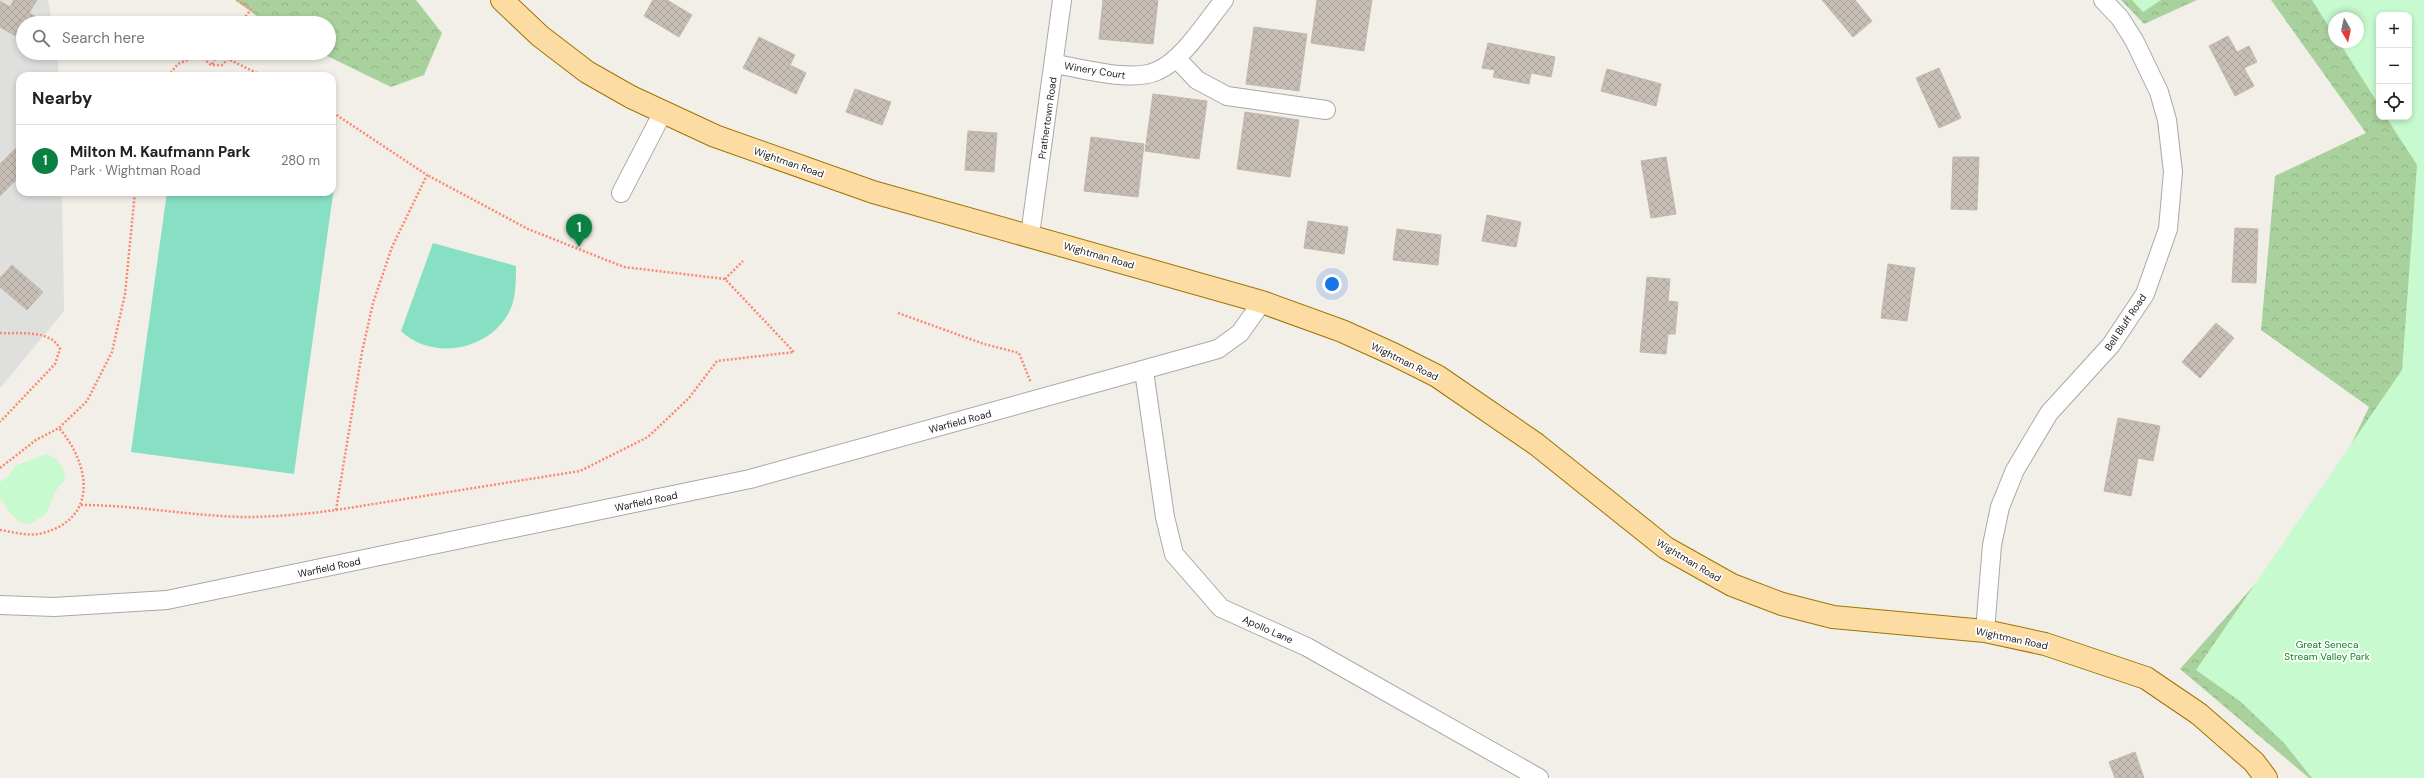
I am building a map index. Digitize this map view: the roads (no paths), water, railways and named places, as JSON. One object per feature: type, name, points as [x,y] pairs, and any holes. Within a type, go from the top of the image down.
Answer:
[{"type":"main road","name":"Wightman Road","points":[[502,0],[540,36],[587,72],[663,112],[715,136],[874,192],[1262,302],[1342,331],[1437,376],[1536,444],[1666,548],[1732,585],[1782,604],[1833,617],[1985,631],[2045,644],[2146,678],[2199,714],[2254,762],[2266,778]]},
{"type":"street","name":"Prathertown Road","points":[[1030,235],[1062,0]]},
{"type":"street","name":"Winery Court","points":[[1054,64],[1133,76],[1157,72],[1176,58],[1224,0]]},
{"type":"street","name":"Bell Bluff Road","points":[[1985,631],[1992,545],[2000,507],[2014,470],[2049,413],[2111,345],[2145,294],[2168,229],[2173,172],[2167,120],[2159,92],[2134,40],[2120,18],[2103,0]]},
{"type":"street","points":[[1176,58],[1197,80],[1227,96],[1326,110]]},
{"type":"street","points":[[621,193],[663,112]]},
{"type":"street","name":"Warfield Road","points":[[0,604],[54,607],[168,600],[750,479],[1144,371],[1218,349],[1240,333],[1262,302]]},
{"type":"street","name":"Apollo Lane","points":[[1144,371],[1164,517],[1174,554],[1221,608],[1307,647],[1539,778]]},
{"type":"place","name":"Milton M. Kaufmann Park","points":[[579,247]]},
{"type":"park label","name":"Great Seneca Stream Valley Park","points":[[2327,650]]}]
